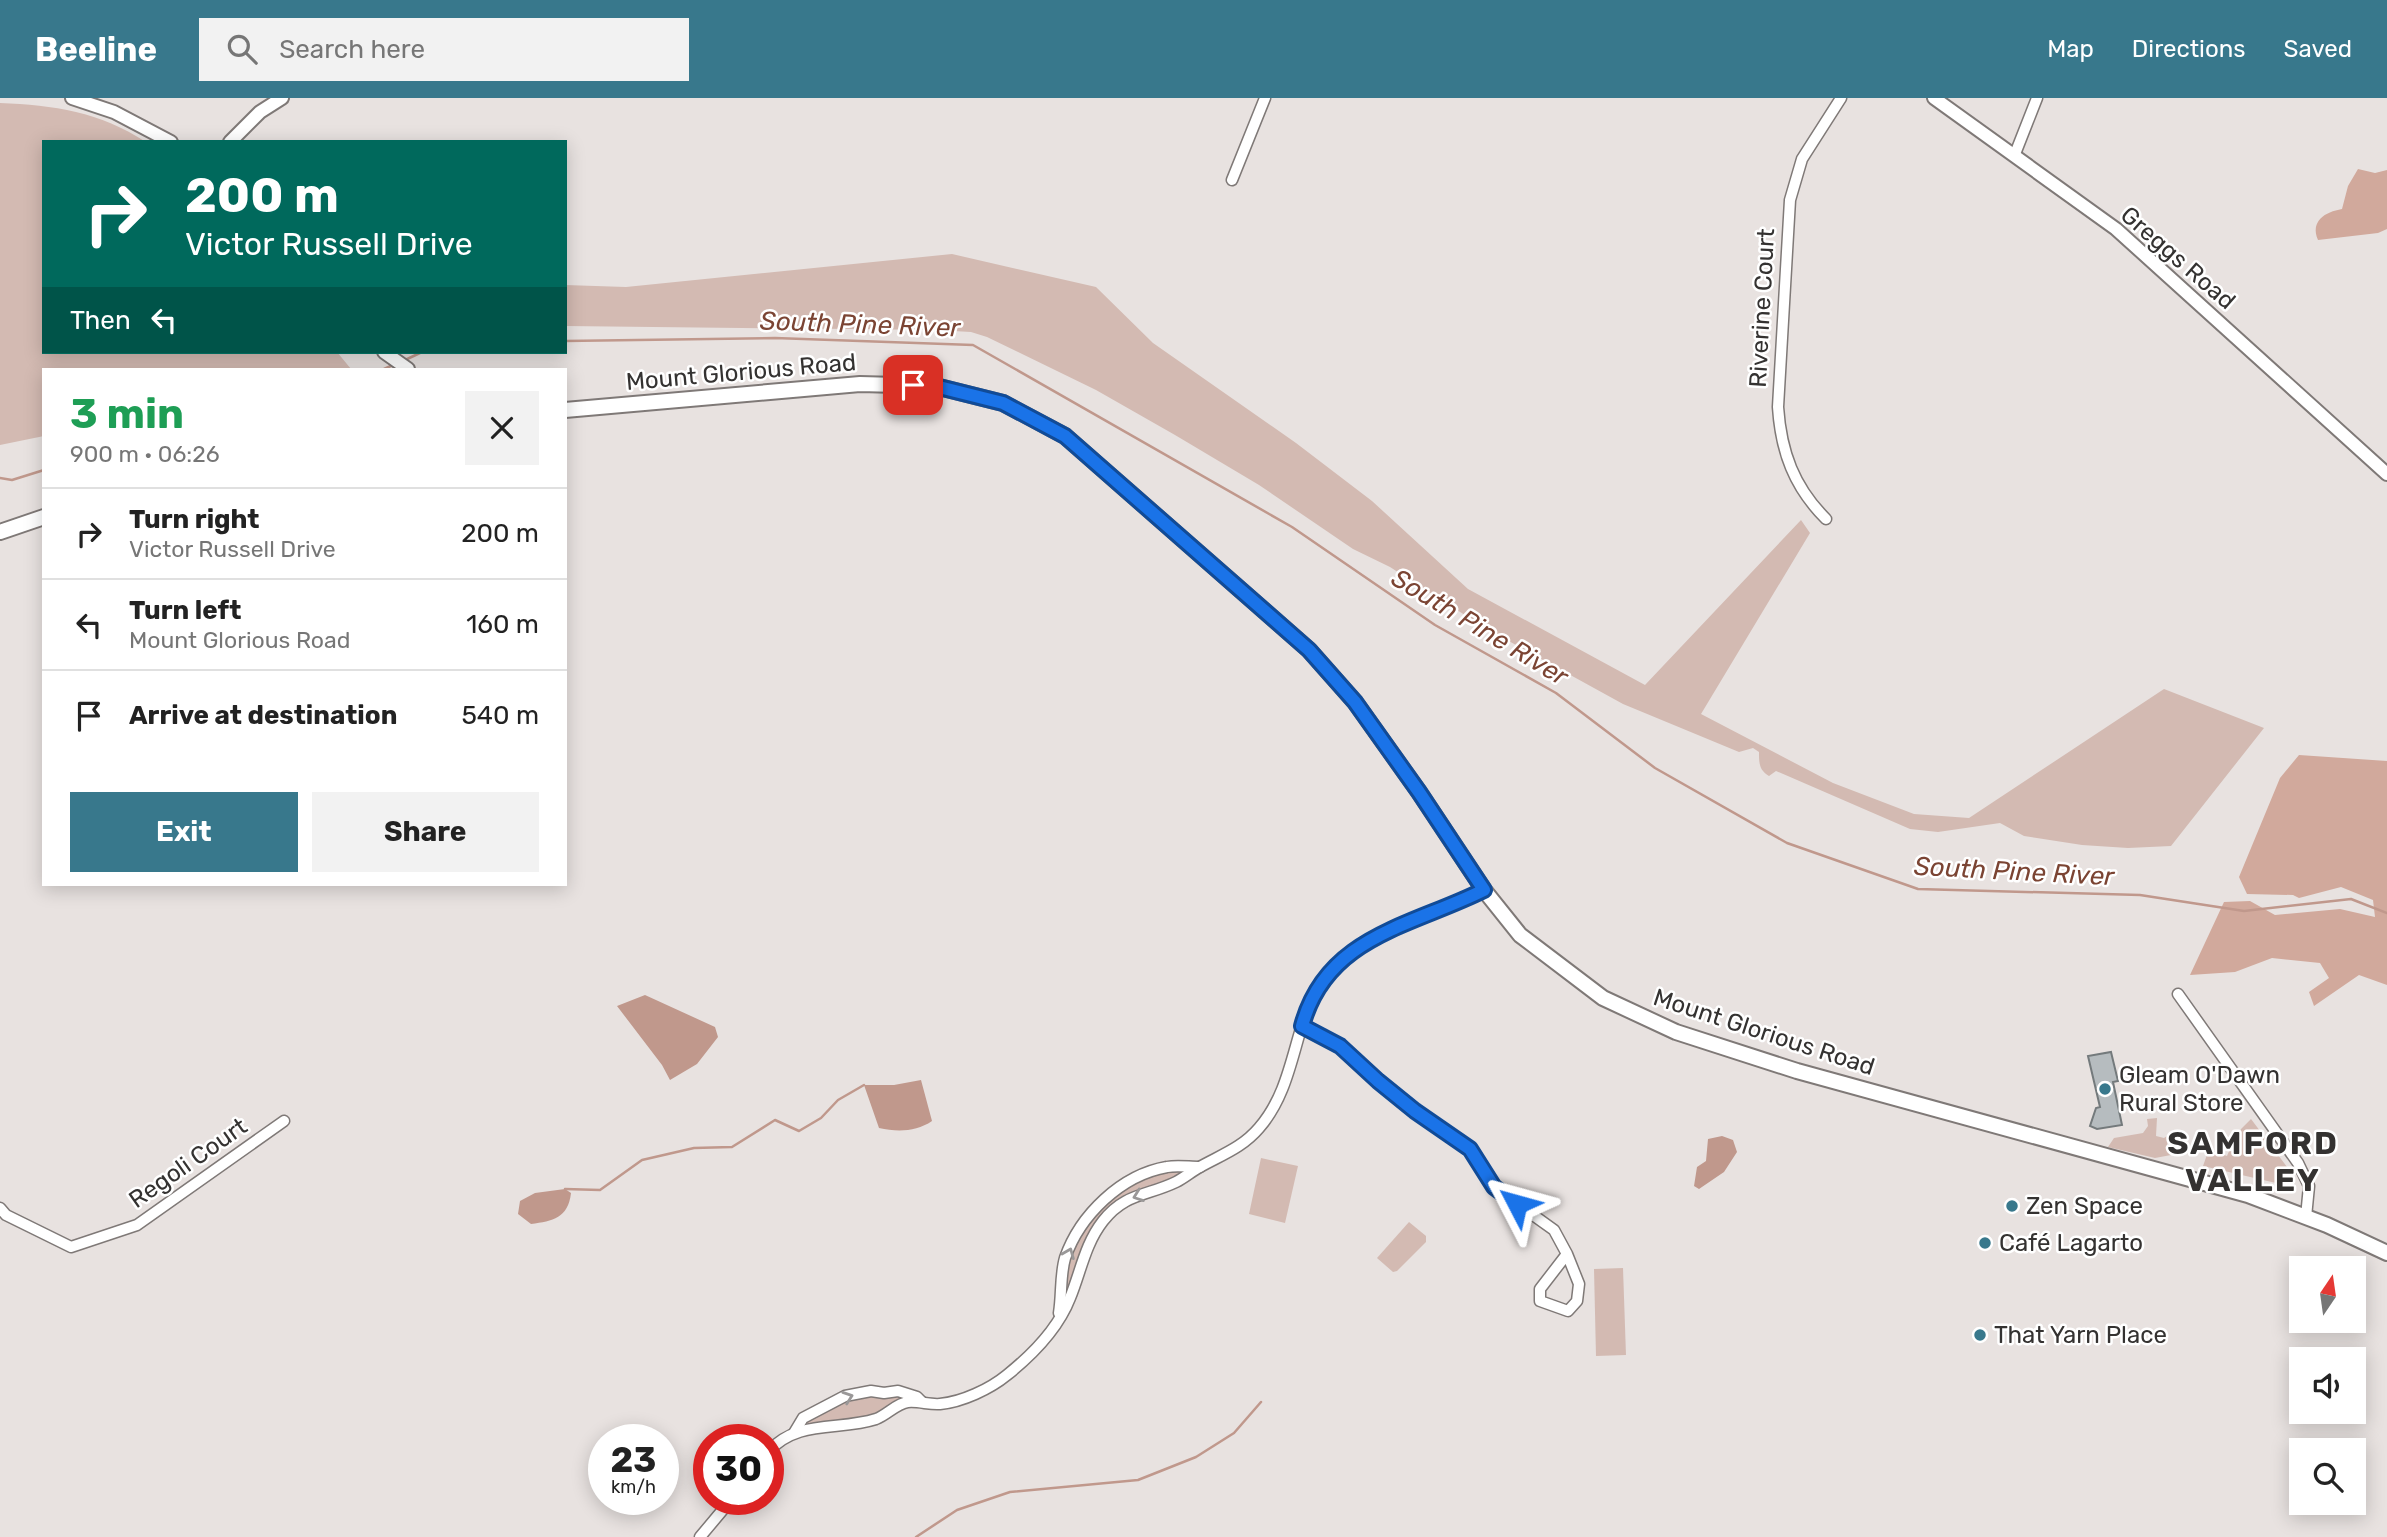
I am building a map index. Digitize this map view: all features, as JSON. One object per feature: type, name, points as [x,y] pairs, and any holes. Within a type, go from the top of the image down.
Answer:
[{"type":"main road","name":"Mount Glorious Road","points":[[567,410],[860,384],[935,386],[1003,403],[1065,436],[1309,650],[1355,702],[1484,890],[1520,935],[1603,998],[1675,1032],[1797,1071],[2248,1195],[2387,1253]]},
{"type":"main road","points":[[0,531],[42,518]]},
{"type":"street","points":[[72,98],[130,120],[167,140]]},
{"type":"street","points":[[232,140],[260,111],[282,98]]},
{"type":"street","points":[[1232,180],[1265,98]]},
{"type":"street","name":"Riverine Court","points":[[1826,519],[1801,490],[1790,468],[1780,438],[1778,407],[1790,200],[1802,159],[1841,98]]},
{"type":"street","name":"Greggs Road","points":[[1934,98],[2116,229],[2383,471]]},
{"type":"street","points":[[2015,154],[2037,98]]},
{"type":"street","points":[[387,354],[407,368]]},
{"type":"street","points":[[793,1433],[816,1426],[843,1427],[878,1418],[906,1402],[939,1404],[970,1396],[1005,1378],[1038,1347],[1058,1320],[1070,1299],[1087,1245],[1120,1202],[1176,1182],[1233,1152],[1259,1128],[1278,1100],[1314,992],[1343,957],[1406,922],[1447,909],[1484,890]]},
{"type":"street","points":[[2178,994],[2298,1163],[2309,1186],[2310,1202],[2306,1217]]},
{"type":"street","points":[[1302,1026],[1340,1046],[1415,1111],[1470,1149],[1494,1187],[1554,1230],[1567,1254],[1578,1284],[1577,1301],[1568,1311],[1540,1301],[1540,1289],[1567,1254]]},
{"type":"street","name":"Regoli Court","points":[[0,1208],[6,1215],[71,1247],[137,1224],[284,1121]]},
{"type":"street","points":[[1058,1320],[1066,1257],[1083,1223],[1097,1205],[1124,1184],[1167,1167],[1200,1167]]},
{"type":"street","points":[[1083,1223],[1095,1233]]},
{"type":"street","points":[[784,1440],[793,1433],[803,1418],[845,1396],[871,1391],[898,1391],[917,1397],[922,1403]]},
{"type":"street","points":[[701,1537],[719,1515]]},
{"type":"shaded area","points":[[0,103],[76,112],[111,124],[143,140],[42,140],[42,354],[339,354],[350,368],[42,368],[42,436],[0,445]]},
{"type":"shaded area","points":[[2358,169],[2375,173],[2387,170],[2387,229],[2378,233],[2318,240],[2318,223],[2330,212],[2342,209],[2348,186]]},
{"type":"shaded area","points":[[952,254],[1096,287],[1153,343],[1296,443],[1372,501],[1468,589],[1645,685],[1801,520],[1810,533],[1701,714],[1833,783],[1914,814],[1969,818],[2164,689],[2264,728],[2171,846],[2128,848],[2082,845],[2024,836],[2000,823],[1938,832],[1910,829],[1776,771],[1769,776],[1760,766],[1759,752],[1753,748],[1739,752],[1623,704],[1485,628],[1390,567],[1353,549],[1259,485],[1175,435],[1096,390],[987,337],[971,332],[936,330],[567,326],[567,285],[626,287]]},
{"type":"shaded area","points":[[2299,755],[2387,761],[2387,985],[2359,975],[2314,1006],[2309,992],[2329,978],[2320,963],[2272,958],[2235,972],[2190,975],[2224,902],[2250,901],[2275,915],[2340,909],[2375,917],[2373,900],[2341,887],[2299,898],[2293,895],[2247,894],[2239,877],[2280,778]]},
{"type":"shaded area","points":[[645,995],[715,1027],[718,1037],[697,1064],[670,1080],[662,1065],[617,1006]]},
{"type":"shaded area","points":[[921,1080],[932,1121],[906,1130],[879,1128],[864,1085],[894,1085]]},
{"type":"shaded area","points":[[2157,1118],[2156,1136],[2164,1138],[2170,1134],[2166,1148],[2174,1151],[2171,1155],[2155,1158],[2108,1147],[2114,1138],[2143,1133],[2148,1126],[2147,1119]]},
{"type":"shaded area","points":[[2251,1119],[2293,1175],[2289,1182],[2276,1183],[2203,1166],[2209,1149],[2227,1156],[2230,1149],[2233,1150],[2241,1129]]},
{"type":"shaded area","points":[[1722,1136],[1733,1140],[1737,1152],[1724,1172],[1699,1189],[1694,1186],[1697,1167],[1706,1161],[1708,1139]]},
{"type":"shaded area","points":[[1261,1158],[1298,1166],[1285,1223],[1249,1214]]},
{"type":"shaded area","points":[[1200,1167],[1120,1202],[1103,1222],[1070,1299],[1061,1304],[1064,1264],[1097,1205],[1150,1173]]},
{"type":"shaded area","points":[[565,1189],[571,1193],[569,1201],[567,1208],[558,1217],[531,1224],[518,1214],[520,1201],[535,1193]]},
{"type":"shaded area","points":[[1409,1222],[1426,1236],[1426,1242],[1393,1272],[1377,1258]]},
{"type":"shaded area","points":[[1623,1268],[1626,1355],[1596,1356],[1594,1269]]},
{"type":"shaded area","points":[[871,1391],[917,1397],[878,1418],[793,1433],[813,1411]]},
{"type":"building","name":"Gleam O'Dawn Rural Store","points":[[2111,1052],[2118,1081],[2113,1082],[2122,1125],[2097,1129],[2090,1126],[2096,1108],[2100,1107],[2088,1056]]},
{"type":"waterway","name":"South Pine River","points":[[567,341],[775,338],[973,345],[1292,527],[1435,625],[1556,693],[1655,768],[1787,843],[1918,889],[2140,895],[2244,911],[2351,899],[2387,913]]},
{"type":"waterway","name":"South Pine River","points":[[403,361],[418,354]]},
{"type":"waterway","name":"South Pine River","points":[[386,368],[393,365]]},
{"type":"waterway","name":"South Pine River","points":[[0,478],[12,480],[42,471]]},
{"type":"waterway","points":[[565,1189],[600,1190],[642,1160],[694,1148],[732,1147],[775,1120],[799,1131],[821,1118],[838,1100],[864,1085]]},
{"type":"waterway","points":[[916,1537],[957,1510],[1010,1492],[1138,1480],[1196,1457],[1234,1433],[1261,1402]]},
{"type":"place","name":"Gleam O'Dawn Rural Store","points":[[2105,1089]]},
{"type":"place","name":"Zen Space","points":[[2012,1206]]},
{"type":"place","name":"Café Lagarto","points":[[1985,1243]]},
{"type":"place","name":"That Yarn Place","points":[[1980,1335]]},
{"type":"district","name":"SAMFORD VALLEY","points":[[2253,1162]]},
{"type":"route","points":[[913,385],[935,386],[1003,403],[1065,436],[1309,650],[1355,702],[1484,890],[1447,909],[1406,922],[1343,957],[1314,992],[1302,1026],[1340,1046],[1415,1111],[1470,1149],[1494,1187],[1517,1204]]}]
